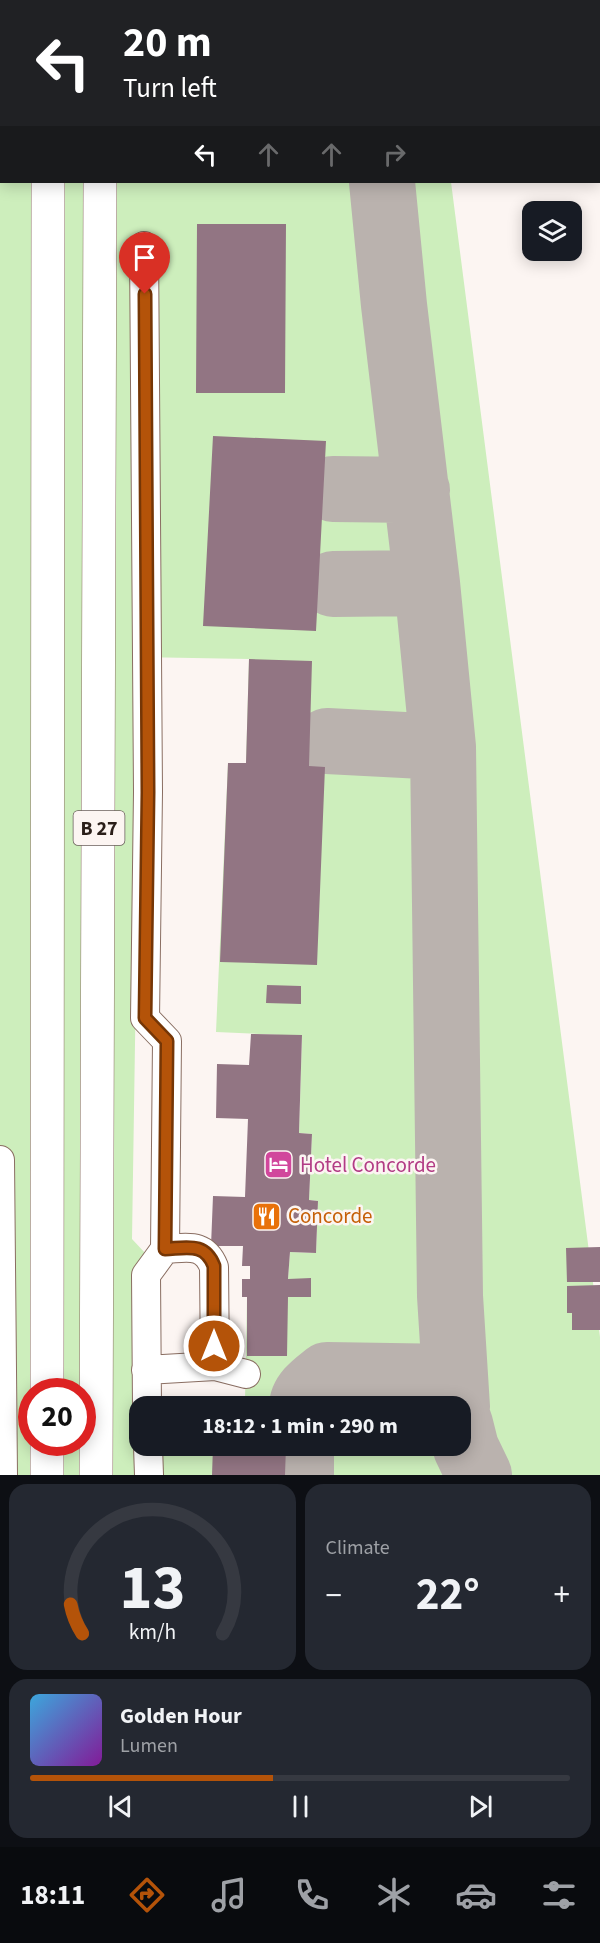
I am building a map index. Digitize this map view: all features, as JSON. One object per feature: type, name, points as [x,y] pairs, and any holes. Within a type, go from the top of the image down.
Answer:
[{"type":"highway","name":"B 27","points":[[47,1378],[48,183]]},
{"type":"highway","name":"B 27","points":[[96,1475],[100,183]]},
{"type":"highway","points":[[47,1456],[47,1475]]},
{"type":"street","points":[[144,246],[148,780],[145,1018],[167,1041],[165,1249],[146,1275],[147,1396]]},
{"type":"street","points":[[0,1160],[3,1475]]},
{"type":"street","points":[[165,1249],[196,1247],[210,1255],[214,1266],[214,1366]]},
{"type":"street","points":[[146,1370],[214,1366],[246,1374]]},
{"type":"street","points":[[148,1456],[148,1475]]},
{"type":"green space","points":[[0,183],[451,183],[600,1337],[600,1475],[0,1475]],"holes":[[[137,657],[249,659],[246,763],[228,763],[216,1032],[302,1036],[299,1133],[312,1134],[309,1200],[318,1201],[316,1253],[290,1252],[288,1279],[247,1297],[245,1396],[471,1396],[471,1456],[129,1456],[129,1396],[135,1396],[146,1254],[132,1239],[138,848]]]},
{"type":"building","points":[[197,224],[286,224],[285,393],[196,393]]},
{"type":"building","points":[[213,436],[326,441],[316,631],[203,626]]},
{"type":"building","points":[[249,659],[312,661],[309,766],[325,767],[317,965],[220,962],[228,763],[246,763]]},
{"type":"building","points":[[267,985],[301,986],[301,1004],[266,1003]]},
{"type":"building","name":"Hotel Concorde","points":[[251,1034],[302,1035],[299,1133],[312,1134],[309,1200],[318,1201],[316,1253],[290,1252],[288,1279],[311,1278],[311,1297],[288,1297],[287,1356],[247,1356],[247,1297],[242,1297],[242,1279],[250,1279],[250,1266],[242,1266],[243,1246],[211,1246],[213,1196],[245,1197],[248,1119],[216,1118],[217,1064],[249,1065]]},
{"type":"building","points":[[600,1247],[600,1282],[567,1282],[566,1248]]},
{"type":"building","points":[[600,1285],[600,1330],[572,1330],[572,1313],[567,1313],[567,1286]]},
{"type":"building","points":[[213,1456],[286,1456],[285,1475],[212,1475]]},
{"type":"taxiway","points":[[382,183],[443,747],[450,1296],[456,1396]]},
{"type":"taxiway","points":[[333,489],[417,490]]},
{"type":"taxiway","points":[[333,584],[427,583]]},
{"type":"taxiway","points":[[327,741],[443,747]]},
{"type":"taxiway","points":[[305,1396],[327,1375],[454,1377]]},
{"type":"taxiway","points":[[301,1456],[301,1475]]},
{"type":"taxiway","points":[[470,1456],[479,1475]]},
{"type":"place","name":"Hotel Concorde","points":[[279,1165]]},
{"type":"place","name":"Concorde","points":[[267,1216]]},
{"type":"route","points":[[145,294],[148,792],[145,1018],[167,1041],[165,1249],[196,1247],[210,1255],[214,1266],[214,1346]]}]
